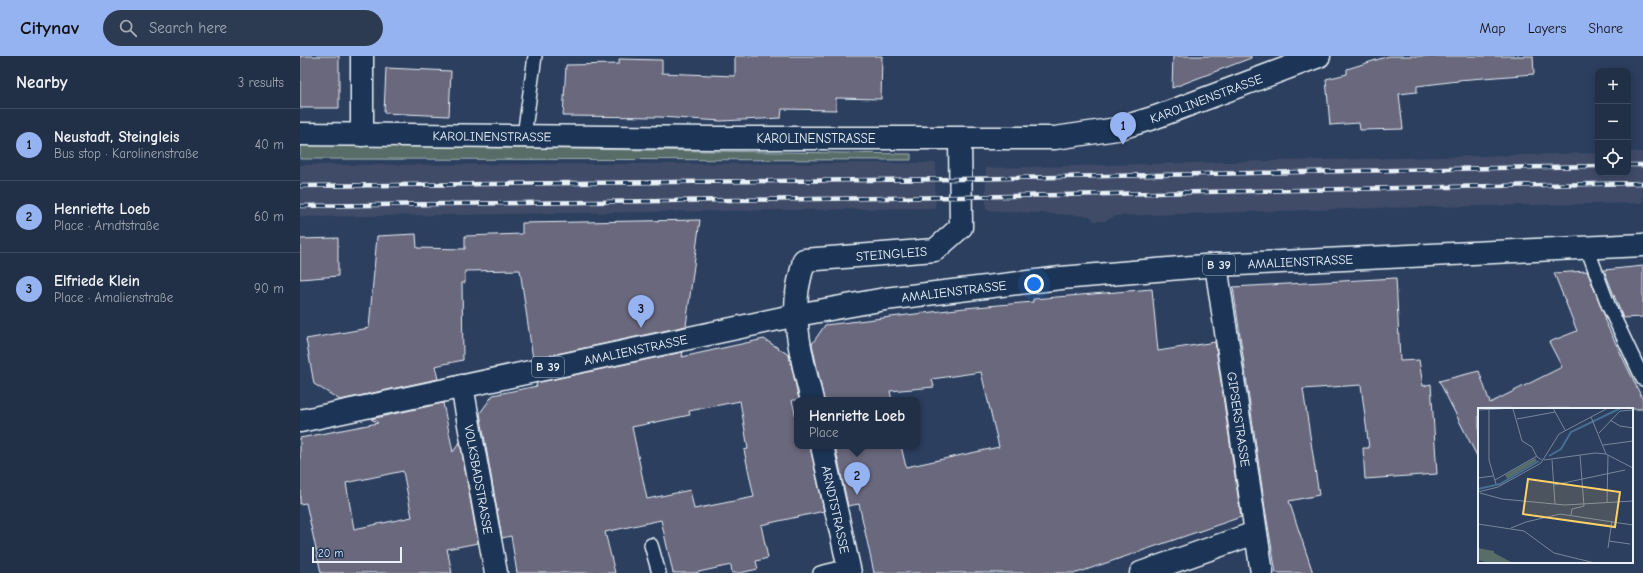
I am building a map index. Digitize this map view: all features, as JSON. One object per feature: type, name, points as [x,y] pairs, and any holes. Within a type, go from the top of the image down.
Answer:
[{"type":"street","points":[[362,56],[362,135]]},
{"type":"street","name":"KAROLINENSTRASSE","points":[[300,134],[960,139],[1055,138],[1117,129],[1156,117],[1319,56]]},
{"type":"street","name":"STEINGLEIS","points":[[797,315],[797,294],[804,260],[935,250],[961,227],[960,139]]},
{"type":"street","name":"AMALIENSTRASSE","points":[[300,421],[797,315],[885,299],[1061,278],[1216,265],[1643,245]]},
{"type":"street","name":"GIPSERSTRASSE","points":[[1216,265],[1262,573]]},
{"type":"street","points":[[797,315],[801,352],[811,397]]},
{"type":"street","name":"VOLKSBADSTRASSE","points":[[462,386],[496,573]]},
{"type":"street","name":"ARNDTSTRASSE","points":[[823,449],[849,570]]},
{"type":"street","points":[[1141,573],[1256,533]]},
{"type":"lane","points":[[524,136],[535,56]]},
{"type":"lane","points":[[1587,248],[1609,307],[1643,379]]},
{"type":"lane","points":[[651,545],[659,573]]},
{"type":"lane","points":[[820,573],[849,570]]},
{"type":"shaded area","points":[[1631,152],[1643,152],[1643,203],[1376,208],[1116,216],[1105,221],[1094,221],[1090,216],[986,210],[986,168],[1595,153],[1595,176],[1631,176]]},
{"type":"shaded area","points":[[936,163],[935,208],[300,217],[300,165]]},
{"type":"green space","points":[[300,145],[911,154],[911,160],[300,159]]},
{"type":"building","points":[[300,56],[339,56],[339,108],[300,108]]},
{"type":"building","points":[[735,56],[882,56],[881,99],[836,98],[836,110],[782,109],[781,118],[721,121],[660,117],[563,116],[566,65],[619,64],[619,59],[662,60],[662,73],[735,76]]},
{"type":"building","points":[[1173,56],[1251,56],[1251,58],[1172,88]]},
{"type":"building","points":[[1389,56],[1533,56],[1534,74],[1458,80],[1417,86],[1417,92],[1399,94],[1403,129],[1360,130],[1359,123],[1330,125],[1326,79],[1347,74],[1347,69]]},
{"type":"building","points":[[386,68],[451,71],[449,116],[384,113]]},
{"type":"building","points":[[700,220],[686,326],[533,359],[520,270],[465,271],[465,283],[462,283],[463,360],[435,366],[438,379],[340,400],[314,384],[306,339],[369,328],[377,236],[416,234],[417,248],[465,249],[465,236],[522,234],[522,223]]},
{"type":"building","points":[[338,238],[338,276],[300,279],[300,239]]},
{"type":"building","points":[[1643,266],[1643,317],[1623,318],[1604,270]]},
{"type":"building","points":[[1587,271],[1606,319],[1604,319],[1643,400],[1643,409],[1478,408],[1478,458],[1439,381],[1479,371],[1490,403],[1562,367],[1549,342],[1577,331],[1554,273]]},
{"type":"building","points":[[1396,278],[1400,361],[1419,360],[1423,386],[1431,384],[1437,474],[1365,479],[1363,448],[1369,448],[1361,385],[1303,389],[1319,495],[1289,501],[1313,573],[1276,573],[1265,508],[1233,287]]},
{"type":"building","points":[[1152,289],[1158,351],[1215,342],[1241,517],[1077,573],[874,573],[859,504],[848,506],[836,449],[902,449],[906,467],[999,447],[981,372],[932,379],[934,387],[890,391],[891,397],[823,397],[812,344],[825,325],[965,308],[1033,302],[1033,299]]},
{"type":"building","points":[[764,339],[789,355],[798,397],[794,397],[794,400],[792,400],[794,409],[794,449],[811,449],[824,511],[761,525],[768,558],[756,561],[758,569],[740,573],[732,573],[731,565],[694,573],[673,573],[661,520],[605,532],[615,573],[517,573],[511,536],[502,538],[480,413],[493,395],[537,386],[536,383],[683,352],[682,357]],"holes":[[[740,401],[748,449],[744,450],[754,497],[694,509],[690,490],[647,499],[632,427],[690,415],[689,411]]]},
{"type":"building","points":[[443,403],[453,452],[460,442],[478,543],[447,549],[452,573],[321,573],[306,503],[300,504],[300,438],[378,423],[371,419]],"holes":[[[403,471],[412,517],[354,529],[346,483]]]},
{"type":"railway","points":[[1631,165],[1643,165]]},
{"type":"railway","points":[[300,186],[960,179],[1595,166]]},
{"type":"railway","points":[[300,206],[960,197],[1643,183]]},
{"type":"place","name":"Neustadt, Steingleis","points":[[1123,145]]},
{"type":"place","name":"Elfriede Klein","points":[[641,328]]},
{"type":"place","name":"Henriette Loeb","points":[[857,495]]}]
